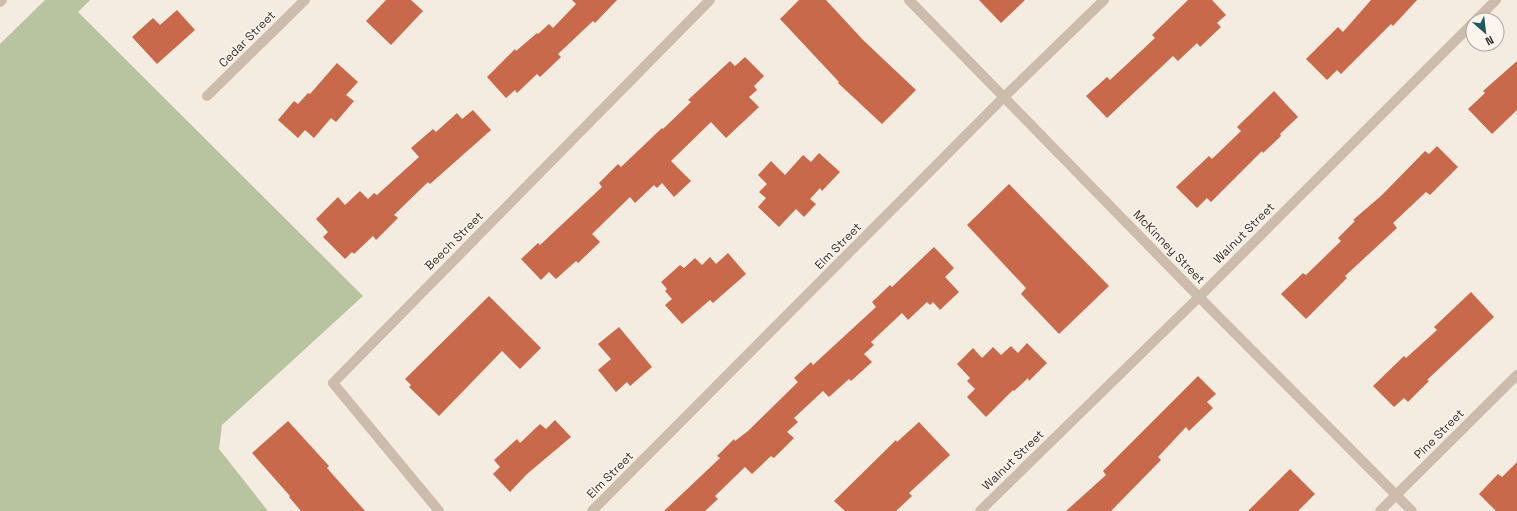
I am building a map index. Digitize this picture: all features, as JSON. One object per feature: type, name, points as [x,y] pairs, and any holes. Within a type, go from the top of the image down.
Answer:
[{"type":"street","name":"Cedar Street","points":[[207,96],[305,0]]},
{"type":"street","name":"Beech Street","points":[[439,511],[334,382],[710,0]]},
{"type":"street","name":"McKinney Street","points":[[909,0],[1199,297],[1412,511]]},
{"type":"street","name":"Elm Street","points":[[592,511],[1004,98],[1104,0]]},
{"type":"street","points":[[1484,12],[1496,0]]},
{"type":"street","name":"Walnut Street","points":[[980,511],[1199,297],[1465,31]]},
{"type":"street","name":"Pine Street","points":[[1380,511],[1517,374]]},
{"type":"green space","points":[[45,0],[90,0],[78,12],[363,296],[222,425],[219,449],[268,511],[0,511],[0,44]]},
{"type":"building","points":[[386,0],[411,0],[423,11],[391,45],[366,21]]},
{"type":"building","points":[[572,0],[617,0],[595,23],[593,21],[558,54],[561,57],[540,77],[537,74],[517,93],[515,90],[506,98],[487,77],[515,49],[516,51],[549,24],[553,28],[576,4]]},
{"type":"building","points":[[799,0],[826,0],[863,40],[916,90],[882,124],[838,83],[839,82],[780,19]]},
{"type":"building","points":[[979,0],[1025,0],[1001,23]]},
{"type":"building","points":[[1188,0],[1212,0],[1226,15],[1217,23],[1221,27],[1200,47],[1197,43],[1178,61],[1173,56],[1107,118],[1086,96],[1107,77],[1110,80],[1155,38],[1152,35]]},
{"type":"building","points":[[1371,0],[1417,0],[1393,26],[1391,24],[1341,74],[1337,70],[1327,80],[1306,59],[1338,27],[1343,32]]},
{"type":"building","points":[[177,10],[195,30],[157,64],[132,37],[153,18],[160,25]]},
{"type":"building","points":[[745,57],[764,76],[754,86],[757,90],[749,97],[759,107],[726,138],[711,122],[671,161],[691,181],[674,197],[662,183],[657,188],[654,185],[635,203],[630,197],[592,234],[600,242],[578,263],[576,261],[556,279],[549,272],[541,280],[521,259],[538,243],[540,245],[602,187],[599,183],[618,164],[621,167],[662,128],[663,129],[691,102],[688,100],[730,61],[735,66]]},
{"type":"building","points":[[1517,61],[1517,110],[1492,134],[1468,109],[1485,93],[1483,91]]},
{"type":"building","points":[[337,63],[358,82],[346,95],[354,101],[336,122],[331,118],[314,138],[305,130],[298,138],[278,120],[294,101],[298,104],[308,93],[310,94]]},
{"type":"building","points":[[1274,91],[1298,117],[1280,134],[1281,136],[1263,153],[1262,151],[1211,202],[1207,198],[1197,208],[1176,187],[1209,156],[1212,159],[1241,131],[1237,127]]},
{"type":"building","points":[[473,110],[491,130],[430,184],[428,182],[394,215],[398,218],[376,240],[373,236],[354,254],[352,252],[345,259],[323,237],[328,232],[316,219],[338,197],[345,205],[360,191],[368,199],[374,193],[377,195],[419,157],[411,148],[433,129],[436,132],[457,113],[462,119]]},
{"type":"building","points":[[1437,146],[1458,167],[1430,195],[1426,192],[1393,223],[1397,228],[1345,276],[1347,278],[1306,319],[1281,294],[1303,273],[1306,275],[1341,241],[1338,238],[1355,221],[1353,220],[1382,195],[1425,151],[1429,154]]},
{"type":"building","points":[[819,153],[840,172],[822,191],[820,188],[810,199],[816,204],[804,217],[796,209],[779,227],[758,207],[766,198],[759,192],[767,184],[758,175],[771,161],[785,175],[803,155],[811,162]]},
{"type":"building","points":[[1009,184],[1109,286],[1059,334],[1021,294],[1026,288],[967,225]]},
{"type":"building","points":[[934,247],[954,268],[945,277],[959,292],[940,310],[933,302],[930,305],[927,302],[908,320],[902,313],[871,342],[874,345],[864,354],[872,362],[851,381],[849,379],[829,397],[823,391],[794,418],[798,422],[787,432],[794,438],[774,458],[771,456],[752,474],[745,467],[715,496],[718,499],[705,511],[664,511],[720,458],[717,456],[734,439],[735,441],[748,431],[798,382],[794,378],[811,362],[813,365],[876,307],[872,302],[890,285],[892,287]]},
{"type":"building","points":[[728,253],[746,274],[713,303],[710,300],[682,324],[665,305],[672,299],[665,291],[667,289],[661,282],[680,265],[684,268],[695,258],[702,265],[710,257],[716,264]]},
{"type":"building","points":[[1471,292],[1494,317],[1427,380],[1429,381],[1408,402],[1404,398],[1394,407],[1373,386],[1404,356],[1406,358],[1437,330],[1434,327]]},
{"type":"building","points":[[489,296],[541,348],[520,369],[502,351],[439,416],[409,387],[411,385],[405,379]]},
{"type":"building","points":[[619,327],[652,367],[630,386],[627,382],[616,392],[598,370],[611,359],[598,344]]},
{"type":"building","points":[[1027,343],[1047,363],[1029,381],[1028,378],[1014,391],[1013,390],[986,417],[967,397],[975,389],[967,381],[970,378],[957,364],[973,348],[982,358],[993,347],[1001,355],[1011,346],[1018,353]]},
{"type":"building","points":[[1198,376],[1216,394],[1207,402],[1213,408],[1189,431],[1186,427],[1158,457],[1161,460],[1111,511],[1066,511],[1106,475],[1103,471]]},
{"type":"building","points":[[555,420],[571,437],[527,474],[510,492],[493,474],[500,467],[494,460],[517,439],[520,443],[540,424],[546,429]]},
{"type":"building","points":[[288,421],[329,466],[327,468],[365,511],[301,511],[289,497],[290,496],[252,453]]},
{"type":"building","points":[[919,422],[950,455],[909,493],[912,496],[896,511],[845,511],[834,501],[896,440],[897,442]]},
{"type":"building","points":[[1517,462],[1517,511],[1496,511],[1479,494],[1498,474],[1502,477]]},
{"type":"building","points":[[1290,469],[1315,494],[1298,511],[1248,511]]}]
